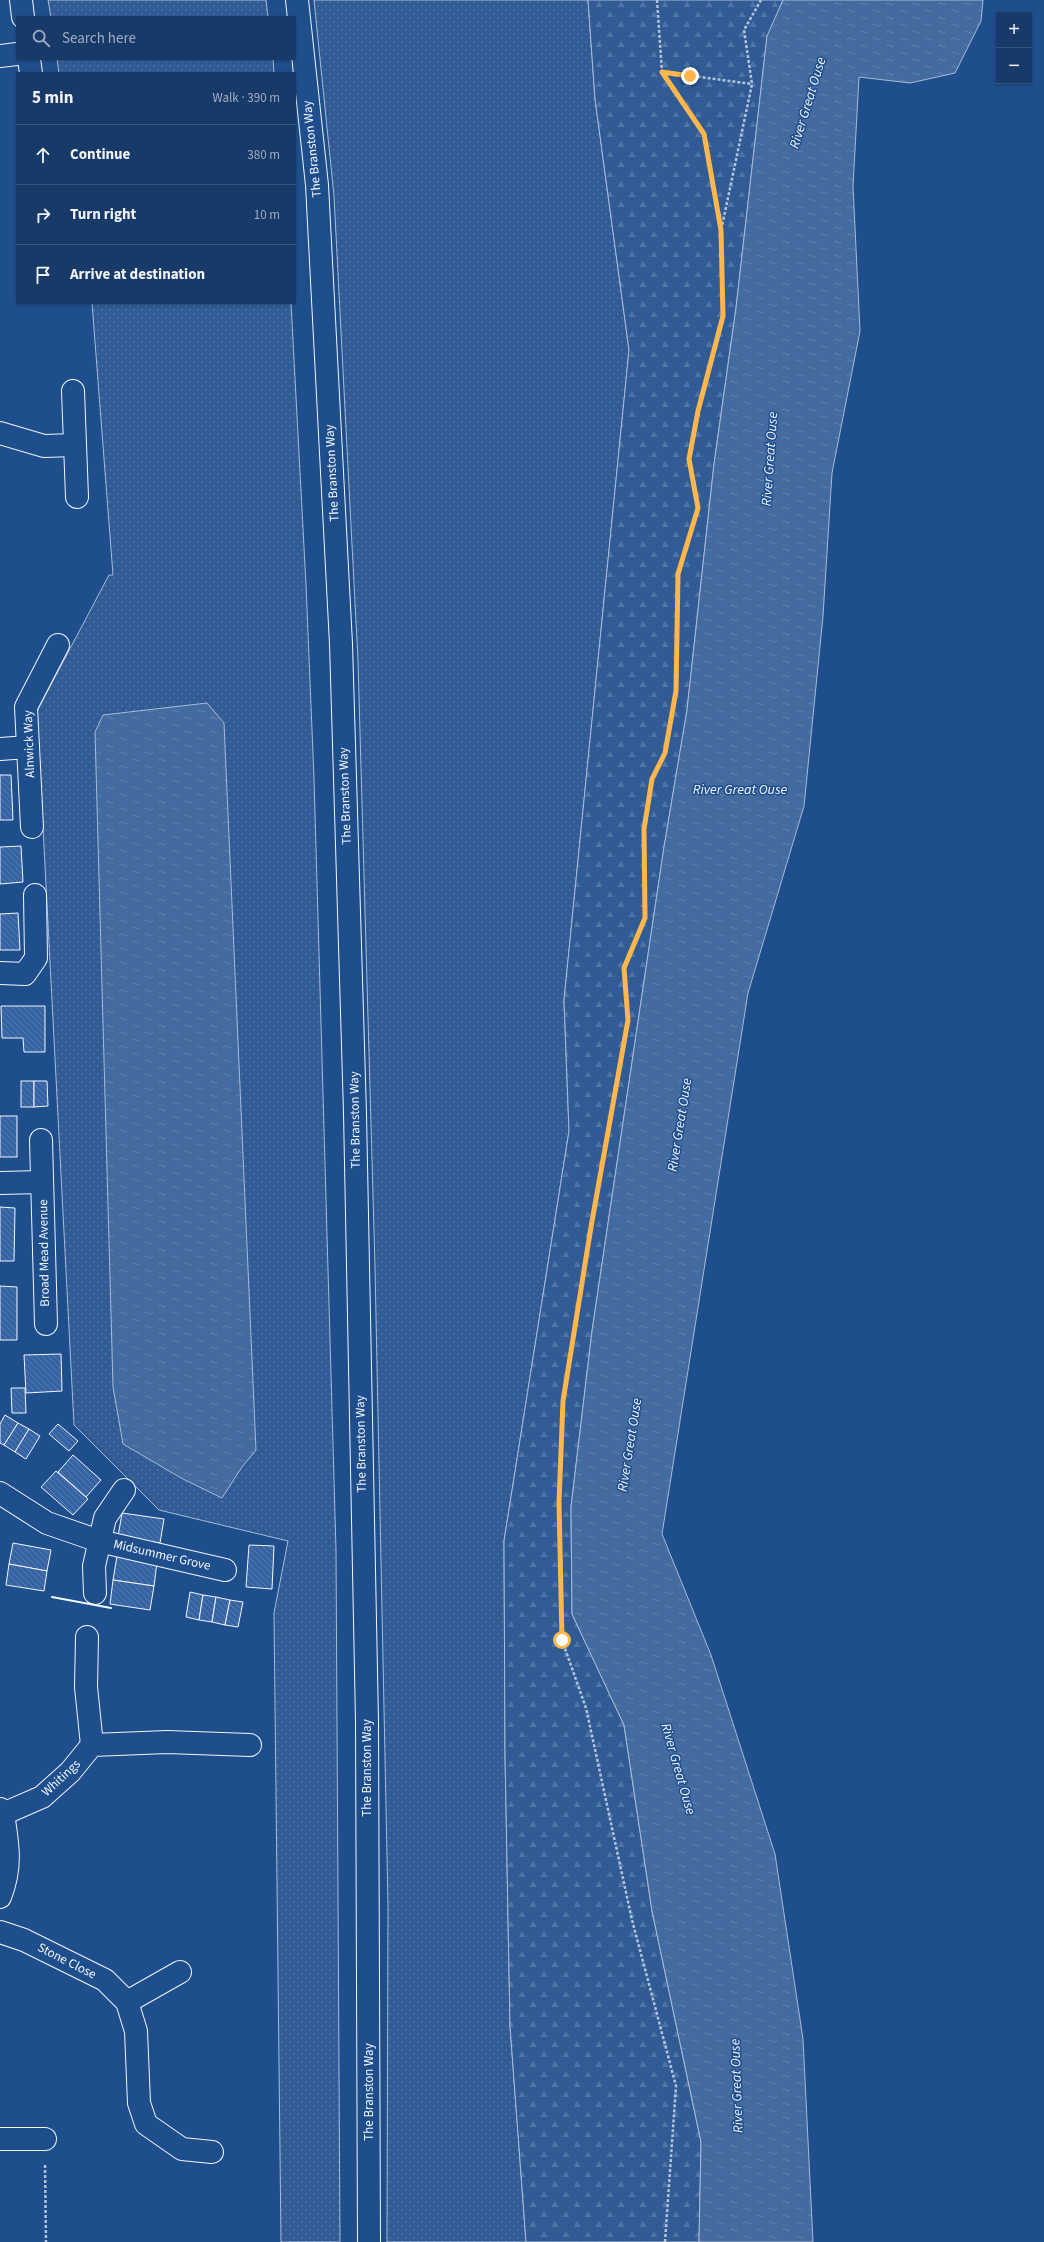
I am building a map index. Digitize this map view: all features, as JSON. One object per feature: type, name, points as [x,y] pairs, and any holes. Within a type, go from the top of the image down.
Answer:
[{"type":"main road","points":[[21,0],[23,16]]},
{"type":"main road","name":"The Branston Way","points":[[297,0],[317,185],[341,652],[355,1113],[367,1722],[369,2242]]},
{"type":"main road","points":[[0,56],[16,54]]},
{"type":"main road","points":[[29,60],[32,72]]},
{"type":"main road","points":[[73,391],[77,497]]},
{"type":"main road","points":[[0,433],[44,446],[75,445]]},
{"type":"main road","name":"Alnwick Way","points":[[32,827],[26,707],[58,644]]},
{"type":"main road","points":[[0,749],[28,747]]},
{"type":"main road","points":[[0,973],[25,974],[36,958],[35,895]]},
{"type":"main road","name":"Broad Mead Avenue","points":[[41,1140],[46,1324]]},
{"type":"main road","name":"Broad Mead Avenue","points":[[0,1183],[42,1182]]},
{"type":"main road","name":"Midsummer Grove","points":[[94,1593],[94,1566],[105,1518],[124,1490]]},
{"type":"main road","name":"Midsummer Grove","points":[[0,1494],[47,1523],[99,1541],[225,1570]]},
{"type":"main road","points":[[88,1637],[86,1687],[92,1745],[167,1742],[250,1745]]},
{"type":"main road","name":"Whitings","points":[[2,1812],[42,1797],[70,1772],[92,1745]]},
{"type":"main road","points":[[0,1897],[7,1879],[8,1847],[2,1812]]},
{"type":"main road","name":"Stone Close","points":[[0,1932],[24,1940],[105,1980],[127,2002],[136,2031],[139,2103],[146,2124],[182,2149],[212,2152]]},
{"type":"main road","points":[[127,2002],[180,1972]]},
{"type":"main road","points":[[0,2139],[45,2139]]},
{"type":"path","points":[[657,0],[662,72],[704,134],[721,230],[723,316],[698,411],[689,459],[698,508],[678,574],[676,691],[665,753],[652,779],[644,829],[645,918],[624,968],[628,1020],[591,1227],[563,1401],[559,1502],[562,1640],[586,1708],[632,1920],[676,2086],[665,2242]]},
{"type":"path","points":[[721,230],[752,84],[744,30],[761,0]]},
{"type":"path","points":[[662,72],[752,84]]},
{"type":"path","points":[[45,2139],[46,2242]]},
{"type":"green space","points":[[48,0],[266,0],[268,16],[51,16]]},
{"type":"green space","points":[[314,0],[588,0],[595,99],[629,350],[564,1000],[569,1131],[504,1541],[505,1753],[510,2026],[526,2242],[387,2242],[388,1905],[375,1267],[358,661],[334,196]]},
{"type":"green space","points":[[588,0],[783,0],[767,37],[736,308],[714,464],[687,710],[664,847],[592,1331],[571,1507],[572,1614],[624,1725],[652,1911],[701,2142],[699,2242],[526,2242],[510,2026],[505,1753],[504,1541],[569,1131],[564,1000],[629,350],[595,99]]},
{"type":"green space","points":[[57,60],[273,60],[274,72],[59,72]]},
{"type":"green space","points":[[92,304],[291,304],[306,585],[314,778],[336,1550],[340,2242],[281,2242],[274,1613],[288,1541],[159,1510],[74,1425],[37,711],[109,575],[113,575]]},
{"type":"water","name":"River Great Ouse","points":[[783,0],[983,0],[981,21],[955,73],[910,83],[859,77],[853,186],[860,331],[832,473],[823,616],[804,806],[748,993],[662,1534],[711,1655],[775,1854],[803,2039],[813,2242],[699,2242],[701,2142],[652,1911],[624,1725],[572,1614],[571,1507],[592,1331],[664,847],[687,710],[714,464],[736,308],[767,36]]},
{"type":"water","points":[[207,703],[224,723],[256,1450],[242,1467],[222,1498],[181,1478],[123,1444],[113,1387],[95,732],[103,715]]},
{"type":"building","points":[[0,775],[11,775],[13,820],[0,820]]},
{"type":"building","points":[[21,846],[23,882],[0,884],[0,847]]},
{"type":"building","points":[[18,913],[20,950],[0,950],[0,914]]},
{"type":"building","points":[[1,1006],[45,1006],[45,1052],[24,1052],[23,1038],[2,1038]]},
{"type":"building","points":[[21,1081],[34,1081],[34,1107],[21,1107]]},
{"type":"building","points":[[34,1081],[47,1081],[48,1106],[34,1107]]},
{"type":"building","points":[[0,1116],[17,1116],[17,1157],[0,1157]]},
{"type":"building","points":[[0,1207],[15,1208],[14,1261],[0,1261]]},
{"type":"building","points":[[0,1286],[17,1287],[17,1340],[0,1340]]},
{"type":"building","points":[[61,1354],[62,1391],[26,1393],[24,1355]]},
{"type":"building","points":[[11,1388],[25,1388],[26,1413],[12,1413]]},
{"type":"building","points":[[5,1415],[18,1423],[4,1445],[0,1443],[0,1424]]},
{"type":"building","points":[[18,1423],[29,1429],[15,1452],[4,1445]]},
{"type":"building","points":[[58,1424],[78,1441],[69,1451],[49,1434]]},
{"type":"building","points":[[29,1429],[40,1436],[26,1459],[15,1452]]},
{"type":"building","points":[[73,1455],[101,1480],[86,1497],[58,1472]]},
{"type":"building","points":[[56,1471],[88,1499],[73,1515],[41,1487]]},
{"type":"building","points":[[122,1513],[164,1519],[160,1543],[118,1537]]},
{"type":"building","points":[[13,1543],[51,1550],[47,1571],[9,1564]]},
{"type":"building","points":[[249,1545],[274,1546],[272,1589],[246,1587]]},
{"type":"building","points":[[117,1556],[157,1562],[154,1586],[113,1580]]},
{"type":"building","points":[[9,1564],[47,1571],[44,1591],[6,1585]]},
{"type":"building","points":[[113,1580],[154,1586],[150,1610],[110,1604]]},
{"type":"building","points":[[190,1592],[203,1595],[199,1620],[186,1617]]},
{"type":"building","points":[[203,1595],[216,1597],[212,1622],[199,1620]]},
{"type":"building","points":[[216,1597],[230,1600],[225,1625],[212,1622]]},
{"type":"building","points":[[230,1600],[243,1602],[238,1627],[225,1625]]},
{"type":"wall","points":[[52,1597],[111,1608]]},
{"type":"route","points":[[562,1640],[559,1502],[563,1401],[591,1227],[628,1020],[624,968],[645,918],[644,829],[652,779],[665,753],[676,691],[678,652],[678,574],[698,508],[689,459],[698,411],[714,355],[723,316],[721,230],[704,134],[662,72],[690,76]]}]
